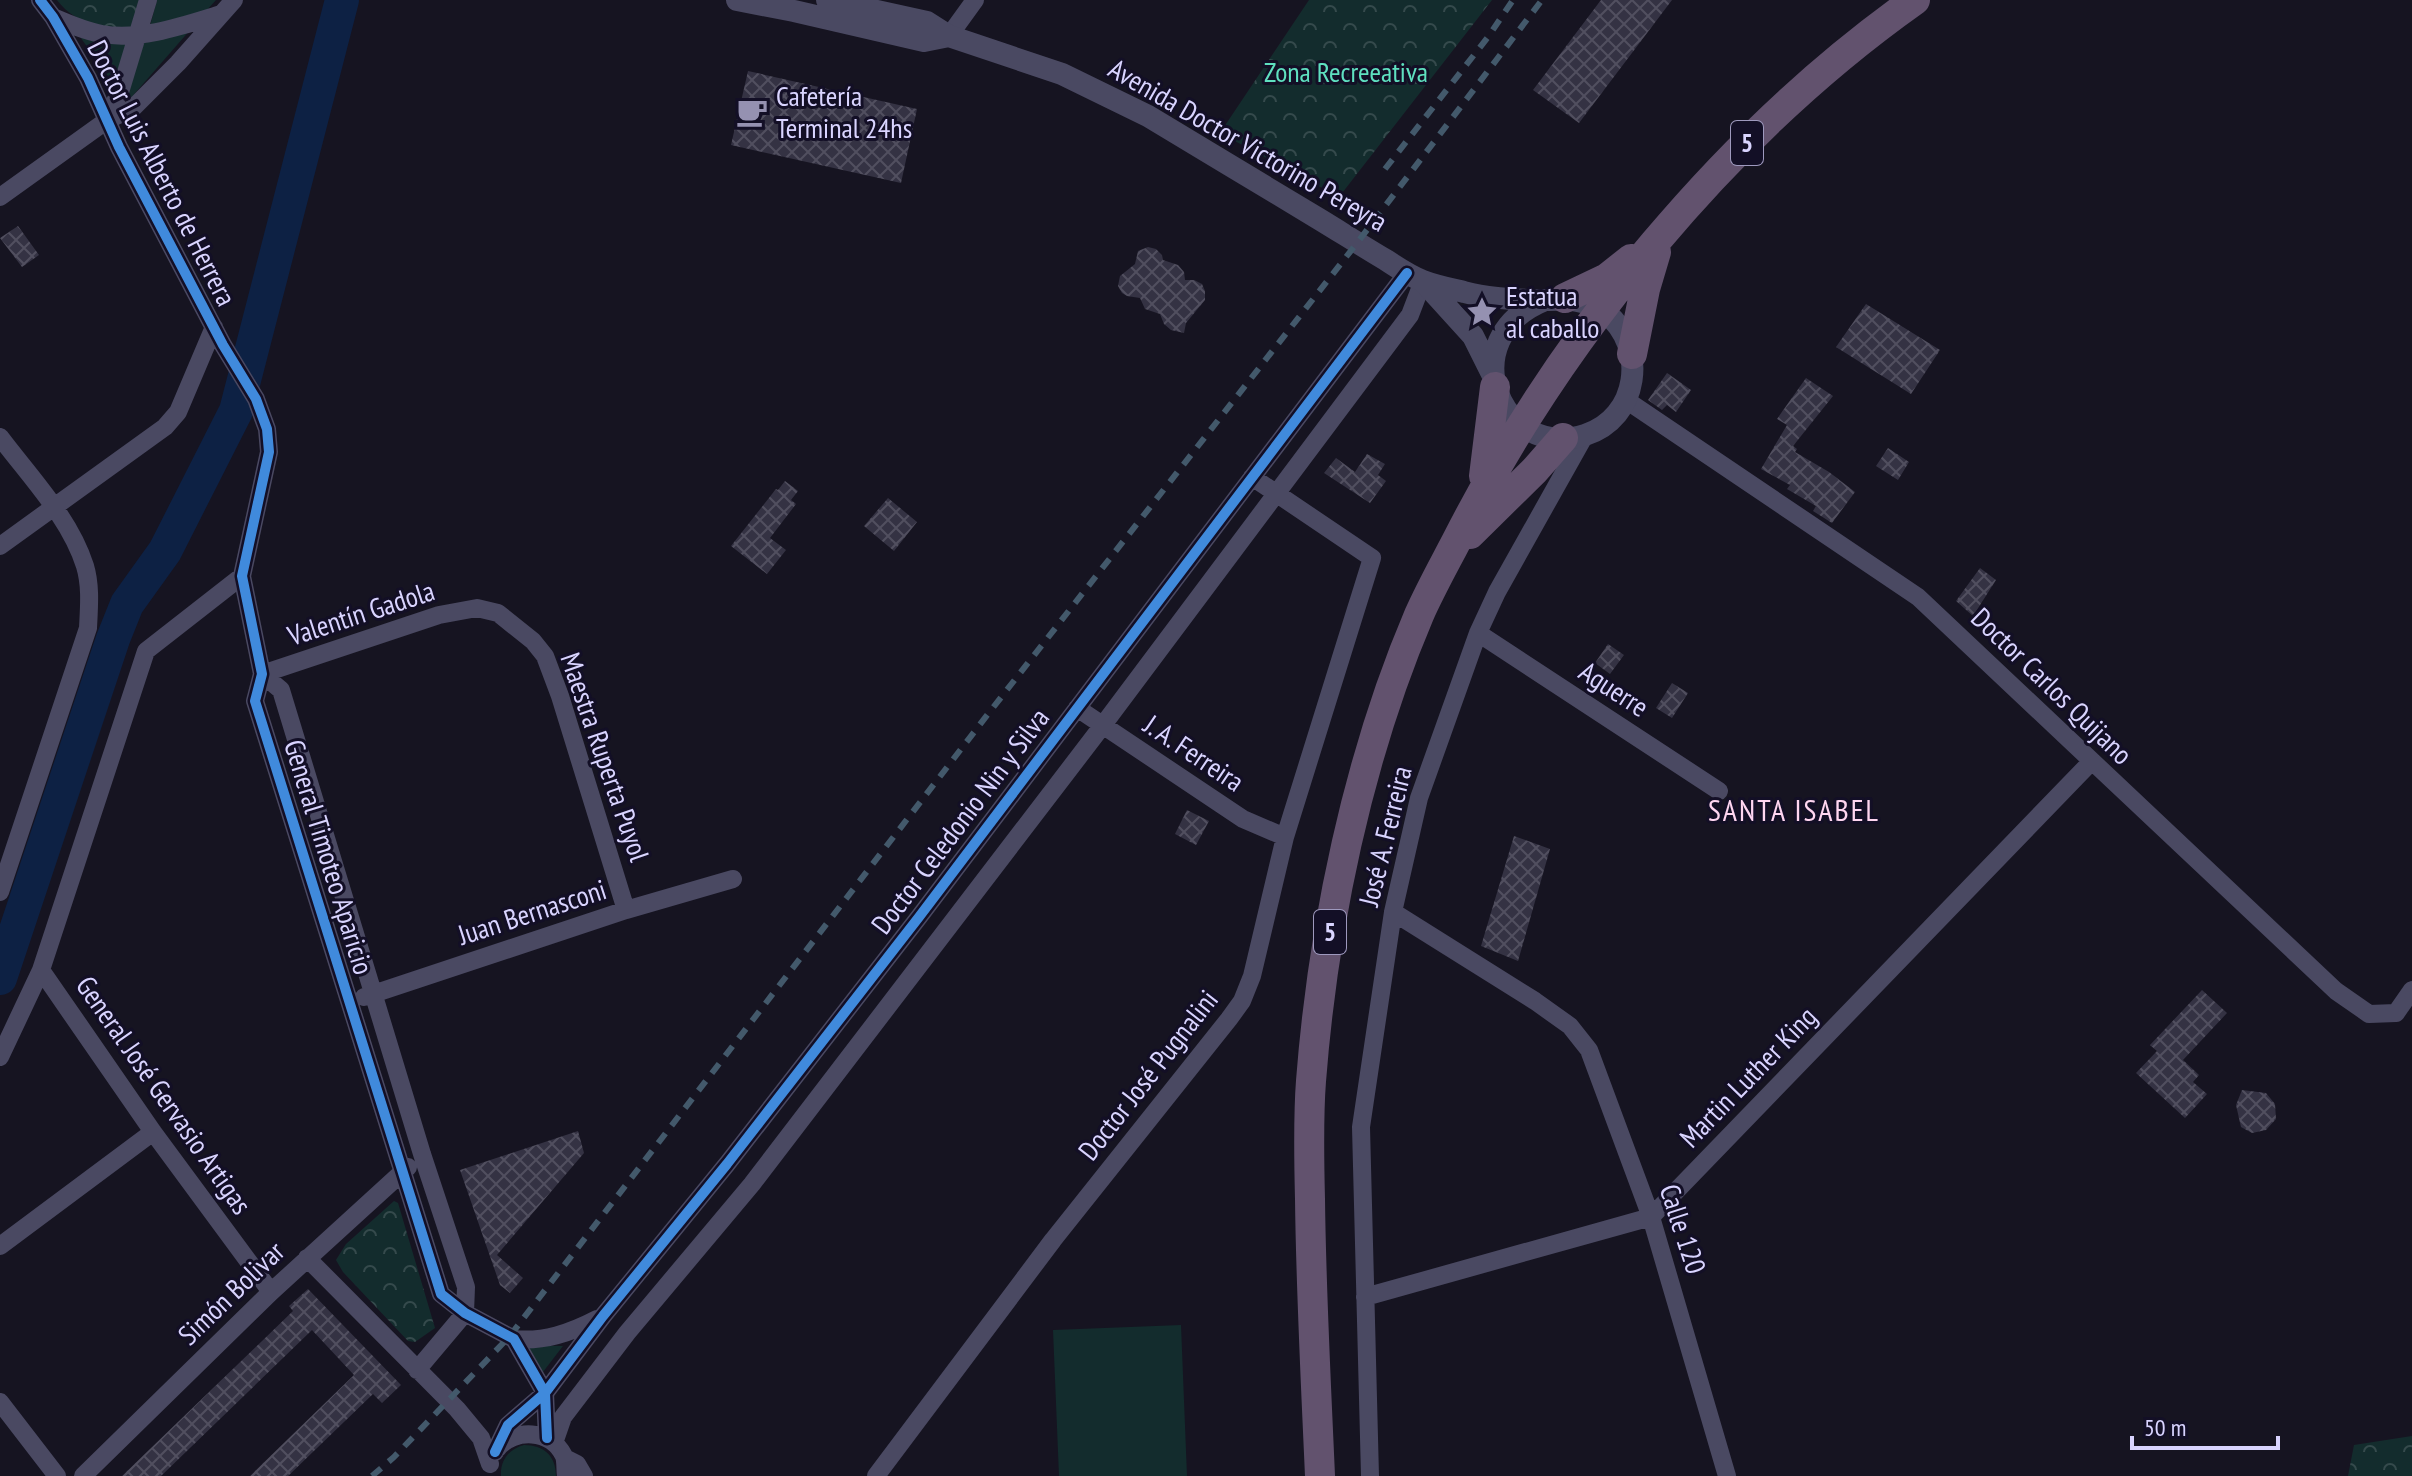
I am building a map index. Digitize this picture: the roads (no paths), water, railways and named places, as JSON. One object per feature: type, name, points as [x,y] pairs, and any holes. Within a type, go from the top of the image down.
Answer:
[{"type":"highway","name":"5","points":[[1320,1476],[1309,1154],[1311,1084],[1319,1004],[1345,850],[1394,681],[1415,627],[1483,489],[1521,425],[1570,351],[1661,235],[1735,155],[1820,75],[1915,0]]},
{"type":"highway","points":[[1555,299],[1607,278],[1661,235]]},
{"type":"highway","points":[[1632,354],[1645,289],[1661,235]]},
{"type":"highway","points":[[1483,489],[1494,382]]},
{"type":"highway","points":[[1449,556],[1534,471],[1574,437]]},
{"type":"street","name":"Doctor Luis Alberto de Herrera","points":[[40,0],[88,78],[106,121],[223,345]]},
{"type":"street","points":[[106,121],[121,89],[148,0]]},
{"type":"street","name":"Avenida Doctor Victorino Pereyra","points":[[737,0],[924,41],[949,36]]},
{"type":"street","name":"Avenida Doctor Victorino Pereyra","points":[[827,0],[927,22],[949,36],[1047,68],[1137,110],[1415,277]]},
{"type":"street","points":[[949,36],[975,0]]},
{"type":"street","points":[[53,17],[104,34],[138,34],[229,6]]},
{"type":"street","points":[[0,197],[106,121],[133,108],[229,6]]},
{"type":"street","points":[[1415,277],[1485,297],[1585,301],[1603,310],[1621,329],[1632,354],[1633,378],[1626,400],[1609,421],[1574,437],[1541,435],[1521,425],[1501,401],[1473,336],[1415,277]]},
{"type":"street","name":"Doctor Celedonio Nin y Silva","points":[[492,1464],[508,1425],[545,1393],[603,1316],[727,1164],[919,917],[1252,477],[1415,277]]},
{"type":"street","name":"Doctor Celedonio Nin y Silva","points":[[558,1454],[563,1417],[752,1184],[1103,725],[1410,315],[1415,277]]},
{"type":"street","points":[[1494,382],[1493,360],[1505,329],[1523,311],[1555,299]]},
{"type":"street","points":[[0,546],[173,419],[214,327]]},
{"type":"street","name":"General Timoteo Aparicio","points":[[223,345],[256,399],[267,429],[269,452],[242,576],[262,674],[255,701],[441,1294],[465,1313]]},
{"type":"street","name":"Doctor Carlos Quijano","points":[[1626,400],[1918,597],[2336,991],[2369,1014],[2396,1013],[2412,990]]},
{"type":"street","points":[[0,437],[54,508],[75,542],[86,568],[90,595],[88,628],[0,892]]},
{"type":"street","name":"José A. Ferreira","points":[[1370,1476],[1361,1127],[1393,912],[1419,798],[1478,633],[1574,437]]},
{"type":"street","points":[[1252,477],[1276,494]]},
{"type":"street","name":"Doctor José Pugnalini","points":[[876,1476],[1053,1240],[1242,1001],[1252,976],[1285,837],[1372,558],[1276,494]]},
{"type":"street","points":[[0,1057],[41,970],[146,651],[242,576]]},
{"type":"street","name":"Valentín Gadola","points":[[262,674],[439,615],[477,608]]},
{"type":"street","name":"Maestra Ruperta Puyol","points":[[477,608],[498,613],[533,641],[545,656],[626,910]]},
{"type":"street","name":"Aguerre","points":[[1478,633],[1719,791]]},
{"type":"street","name":"General Timoteo Aparicio","points":[[262,674],[281,690],[422,1154],[466,1287],[465,1313]]},
{"type":"street","name":"J. A. Ferreira","points":[[1077,708],[1243,819],[1285,837]]},
{"type":"street","name":"Martin Luther King","points":[[1651,1217],[2091,762]]},
{"type":"street","name":"Juan Bernasconi","points":[[350,1001],[626,910],[733,879]]},
{"type":"street","name":"Calle 120","points":[[1393,912],[1535,1001],[1570,1026],[1589,1050],[1651,1217],[1727,1476]]},
{"type":"street","points":[[919,917],[943,935]]},
{"type":"street","name":"General José Gervasio Artigas","points":[[41,970],[153,1132],[271,1292]]},
{"type":"street","points":[[0,1246],[153,1132]]},
{"type":"street","name":"Simón Bolivar","points":[[83,1476],[271,1292],[422,1154]]},
{"type":"street","points":[[727,1164],[752,1184]]},
{"type":"street","points":[[1365,1297],[1651,1217]]},
{"type":"street","points":[[307,1258],[457,1409],[481,1438],[492,1464]]},
{"type":"street","points":[[417,1370],[465,1313],[514,1339],[533,1340],[570,1333],[603,1316]]},
{"type":"street","points":[[514,1339],[545,1393],[558,1454]]},
{"type":"street","points":[[0,1402],[57,1476]]},
{"type":"street","points":[[492,1464],[500,1445],[512,1437],[527,1433],[577,1464],[584,1476]]},
{"type":"waterway","points":[[0,978],[127,604],[165,551],[236,411],[342,0]]},
{"type":"railway","points":[[1385,169],[1488,37],[1513,0]]},
{"type":"railway","points":[[372,1476],[509,1337],[1542,0]]},
{"type":"place","name":"Cafetería Terminal 24hs","points":[[752,112]]},
{"type":"place","name":"Estatua al caballo","points":[[1482,312]]},
{"type":"district","name":"SANTA ISABEL","points":[[1794,811]]},
{"type":"park label","name":"Zona Recreeativa","points":[[1346,72]]}]
